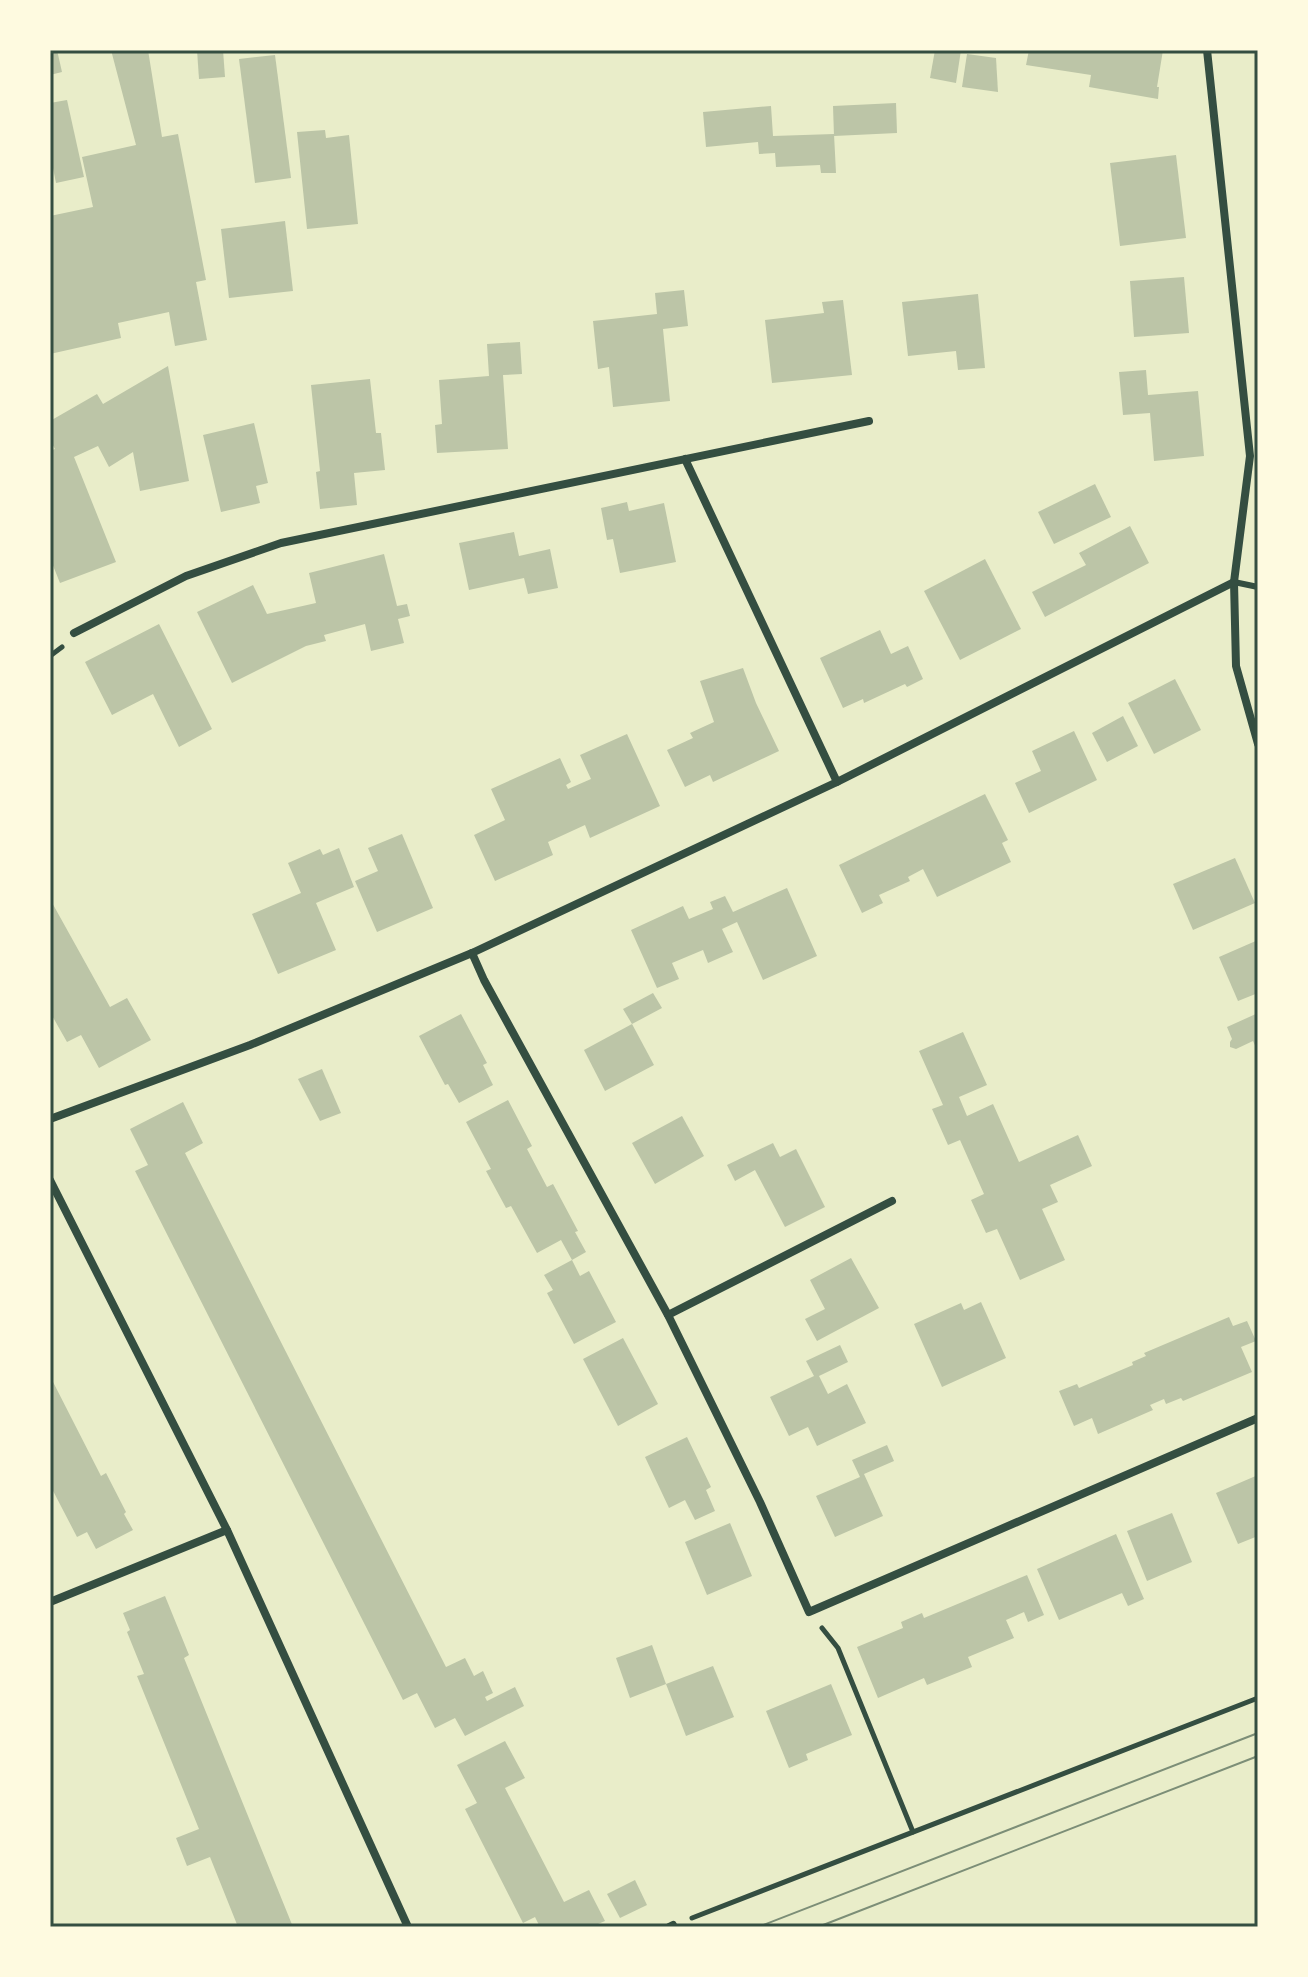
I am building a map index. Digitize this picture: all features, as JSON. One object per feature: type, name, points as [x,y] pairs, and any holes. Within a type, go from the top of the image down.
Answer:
[{"type":"street","points":[[1207,50],[1250,456],[1234,582],[1236,666],[1258,744]]},
{"type":"street","points":[[74,633],[186,576],[281,543],[869,421]]},
{"type":"street","points":[[685,459],[837,782]]},
{"type":"street","points":[[50,1119],[250,1045],[472,953],[837,782],[1234,582]]},
{"type":"street","points":[[472,953],[668,1315],[760,1502],[809,1612],[1258,1418]]},
{"type":"street","points":[[50,1180],[227,1530],[408,1927]]},
{"type":"street","points":[[668,1315],[892,1201]]},
{"type":"street","points":[[50,1602],[227,1530]]},
{"type":"lane","points":[[1234,582],[1258,587]]},
{"type":"path","points":[[838,1648],[913,1832]]},
{"type":"path","points":[[671,1926],[1258,1698]]},
{"type":"building","points":[[50,50],[57,50],[62,72],[50,75]]},
{"type":"building","points":[[111,50],[148,50],[162,137],[178,134],[206,280],[196,282],[207,340],[175,346],[169,312],[118,323],[121,338],[50,354],[50,279],[53,278],[50,216],[93,207],[82,157],[136,145]]},
{"type":"building","points":[[197,50],[223,50],[225,77],[199,79]]},
{"type":"building","points":[[935,50],[961,50],[956,83],[930,78]]},
{"type":"building","points":[[1029,50],[1163,50],[1158,99],[1089,87],[1091,75],[1026,65]]},
{"type":"building","points":[[967,54],[996,58],[998,92],[962,87]]},
{"type":"building","points":[[275,55],[291,178],[255,183],[239,59]]},
{"type":"building","points":[[67,100],[84,177],[56,183],[50,153],[50,103]]},
{"type":"building","points":[[896,103],[897,133],[834,136],[833,106]]},
{"type":"building","points":[[771,106],[773,136],[834,134],[836,173],[821,173],[820,165],[776,167],[775,153],[759,154],[758,142],[706,147],[703,112]]},
{"type":"building","points":[[325,130],[326,138],[349,135],[358,224],[307,229],[297,132]]},
{"type":"building","points":[[1176,155],[1186,238],[1120,246],[1110,163]]},
{"type":"building","points":[[285,221],[293,291],[229,298],[221,229]]},
{"type":"building","points":[[1184,277],[1189,333],[1134,337],[1130,281]]},
{"type":"building","points":[[684,290],[688,326],[663,329],[670,401],[613,407],[609,367],[598,369],[593,321],[657,314],[655,293]]},
{"type":"building","points":[[978,294],[985,368],[958,370],[956,351],[908,356],[902,302]]},
{"type":"building","points":[[843,300],[852,375],[772,383],[765,320],[824,313],[822,302]]},
{"type":"building","points":[[520,342],[522,374],[503,375],[508,449],[437,453],[435,425],[442,424],[439,380],[489,376],[487,344]]},
{"type":"building","points":[[168,366],[189,481],[140,491],[133,452],[109,467],[98,446],[74,457],[116,562],[60,583],[50,558],[50,451],[55,449],[50,440],[50,421],[97,394],[103,404]]},
{"type":"building","points":[[1146,370],[1148,395],[1198,391],[1204,456],[1154,461],[1150,413],[1123,415],[1119,372]]},
{"type":"building","points":[[370,379],[376,433],[381,433],[385,470],[354,473],[357,505],[320,509],[316,472],[320,471],[311,385]]},
{"type":"building","points":[[254,423],[268,483],[256,486],[260,503],[221,512],[203,435]]},
{"type":"building","points":[[1095,484],[1111,517],[1054,544],[1038,512]]},
{"type":"building","points":[[627,502],[629,511],[664,503],[676,562],[620,573],[613,539],[607,540],[601,508]]},
{"type":"building","points":[[1130,526],[1149,563],[1045,617],[1032,592],[1086,565],[1079,553]]},
{"type":"building","points":[[514,532],[519,556],[550,549],[558,588],[528,594],[524,578],[469,590],[459,543]]},
{"type":"building","points":[[384,554],[397,606],[407,604],[410,616],[398,619],[404,643],[371,651],[365,624],[324,635],[326,641],[306,646],[232,683],[197,612],[253,585],[267,614],[316,603],[309,573]]},
{"type":"building","points":[[985,559],[1021,629],[960,660],[924,591]]},
{"type":"building","points":[[159,624],[212,729],[179,747],[153,694],[112,715],[85,662]]},
{"type":"building","points":[[880,630],[891,654],[908,646],[923,679],[864,703],[863,699],[843,708],[820,658]]},
{"type":"building","points":[[743,668],[779,751],[713,782],[710,775],[685,787],[667,750],[693,738],[690,733],[714,722],[700,681]]},
{"type":"building","points":[[1175,679],[1201,730],[1154,754],[1128,703]]},
{"type":"building","points":[[1123,716],[1138,746],[1107,762],[1092,733]]},
{"type":"building","points":[[1074,731],[1097,780],[1029,813],[1015,783],[1041,771],[1032,751]]},
{"type":"building","points":[[627,734],[660,806],[590,838],[585,825],[548,842],[553,855],[495,881],[474,835],[505,820],[491,789],[560,758],[571,782],[566,785],[568,789],[591,779],[580,755]]},
{"type":"building","points":[[985,794],[1008,840],[1002,843],[1011,862],[937,897],[923,869],[908,877],[910,881],[879,895],[883,903],[862,913],[839,865]]},
{"type":"building","points":[[402,834],[433,908],[377,932],[355,881],[378,871],[368,848]]},
{"type":"building","points":[[339,848],[354,887],[316,903],[336,950],[278,974],[252,914],[301,893],[288,863],[320,849],[323,855]]},
{"type":"building","points":[[1235,858],[1255,903],[1193,930],[1173,884]]},
{"type":"building","points":[[787,888],[817,956],[763,980],[737,922],[722,929],[733,952],[708,963],[703,950],[672,963],[679,979],[657,988],[631,930],[683,906],[689,919],[713,909],[710,902],[725,896],[733,912]]},
{"type":"building","points":[[50,899],[110,1007],[127,998],[151,1040],[99,1068],[81,1035],[67,1042],[50,1012]]},
{"type":"building","points":[[1258,940],[1258,993],[1238,1001],[1219,957]]},
{"type":"building","points":[[653,993],[662,1008],[632,1024],[623,1009]]},
{"type":"building","points":[[1258,1013],[1258,1052],[1253,1041],[1236,1049],[1230,1047],[1232,1039],[1227,1027]]},
{"type":"building","points":[[461,1014],[487,1063],[483,1065],[493,1085],[459,1103],[448,1084],[445,1085],[419,1036]]},
{"type":"building","points":[[632,1024],[654,1065],[605,1091],[584,1050]]},
{"type":"building","points":[[963,1032],[987,1085],[959,1097],[967,1116],[993,1104],[1019,1162],[1078,1135],[1092,1166],[1050,1185],[1058,1202],[1042,1209],[1065,1260],[1020,1280],[997,1229],[986,1233],[971,1200],[984,1194],[960,1140],[948,1145],[932,1109],[943,1105],[919,1051]]},
{"type":"building","points":[[322,1069],[341,1113],[320,1121],[298,1079]]},
{"type":"building","points":[[508,1100],[532,1146],[527,1149],[547,1187],[553,1184],[578,1231],[575,1232],[586,1252],[572,1260],[561,1240],[537,1253],[511,1206],[506,1208],[486,1171],[491,1169],[466,1122]]},
{"type":"building","points":[[183,1102],[203,1143],[185,1153],[446,1667],[465,1658],[474,1676],[483,1671],[493,1693],[485,1697],[487,1701],[515,1687],[524,1706],[465,1736],[455,1718],[435,1728],[417,1693],[403,1700],[135,1171],[148,1165],[130,1129]]},
{"type":"building","points":[[682,1116],[704,1156],[655,1184],[632,1143]]},
{"type":"building","points":[[773,1143],[780,1157],[796,1149],[825,1207],[785,1227],[755,1170],[735,1181],[727,1165]]},
{"type":"building","points":[[851,1258],[879,1308],[817,1341],[805,1319],[825,1309],[810,1280]]},
{"type":"building","points":[[572,1260],[580,1276],[589,1271],[616,1322],[574,1344],[547,1293],[553,1290],[544,1275]]},
{"type":"building","points":[[981,1302],[1006,1358],[942,1387],[914,1324],[961,1303],[964,1310]]},
{"type":"building","points":[[1229,1317],[1233,1326],[1247,1321],[1256,1341],[1241,1347],[1252,1372],[1183,1401],[1181,1398],[1166,1404],[1164,1399],[1150,1405],[1153,1410],[1098,1434],[1092,1418],[1074,1426],[1059,1391],[1077,1384],[1079,1388],[1133,1365],[1132,1362],[1146,1356],[1144,1353]]},
{"type":"building","points":[[623,1338],[658,1404],[618,1426],[583,1359]]},
{"type":"building","points":[[840,1345],[848,1362],[819,1376],[828,1394],[847,1384],[866,1423],[817,1446],[808,1427],[789,1436],[770,1397],[814,1376],[806,1361]]},
{"type":"building","points":[[50,1376],[101,1476],[106,1473],[133,1530],[96,1549],[87,1532],[77,1537],[50,1485]]},
{"type":"building","points":[[687,1437],[711,1487],[706,1490],[715,1511],[695,1520],[685,1500],[669,1508],[645,1457]]},
{"type":"building","points":[[887,1445],[894,1461],[864,1474],[883,1516],[835,1537],[816,1496],[860,1477],[852,1460]]},
{"type":"building","points":[[1258,1475],[1258,1536],[1238,1544],[1216,1493]]},
{"type":"building","points":[[1172,1513],[1192,1562],[1147,1581],[1127,1531]]},
{"type":"building","points":[[730,1523],[752,1576],[707,1595],[685,1542]]},
{"type":"building","points":[[1116,1534],[1144,1599],[1128,1606],[1122,1593],[1059,1620],[1037,1569]]},
{"type":"building","points":[[1027,1575],[1044,1615],[1028,1622],[1024,1612],[1006,1620],[1014,1638],[968,1657],[972,1667],[927,1685],[924,1678],[878,1698],[857,1647],[903,1628],[901,1622],[922,1613],[924,1618]]},
{"type":"building","points":[[165,1596],[189,1655],[184,1658],[293,1927],[238,1927],[210,1857],[187,1866],[176,1838],[199,1829],[137,1676],[144,1674],[127,1632],[130,1630],[123,1613]]},
{"type":"building","points":[[652,1645],[666,1684],[630,1698],[616,1658]]},
{"type":"building","points":[[713,1666],[734,1717],[686,1736],[666,1684]]},
{"type":"building","points":[[831,1684],[852,1735],[806,1754],[808,1760],[789,1768],[766,1711]]},
{"type":"building","points":[[505,1741],[525,1778],[505,1788],[564,1902],[589,1890],[605,1921],[598,1924],[599,1927],[540,1927],[535,1917],[523,1923],[465,1809],[477,1803],[457,1765]]},
{"type":"building","points":[[635,1880],[647,1905],[620,1918],[607,1894]]},
{"type":"tram line","points":[[758,1927],[1258,1733]]},
{"type":"tram line","points":[[818,1927],[1258,1756]]}]
